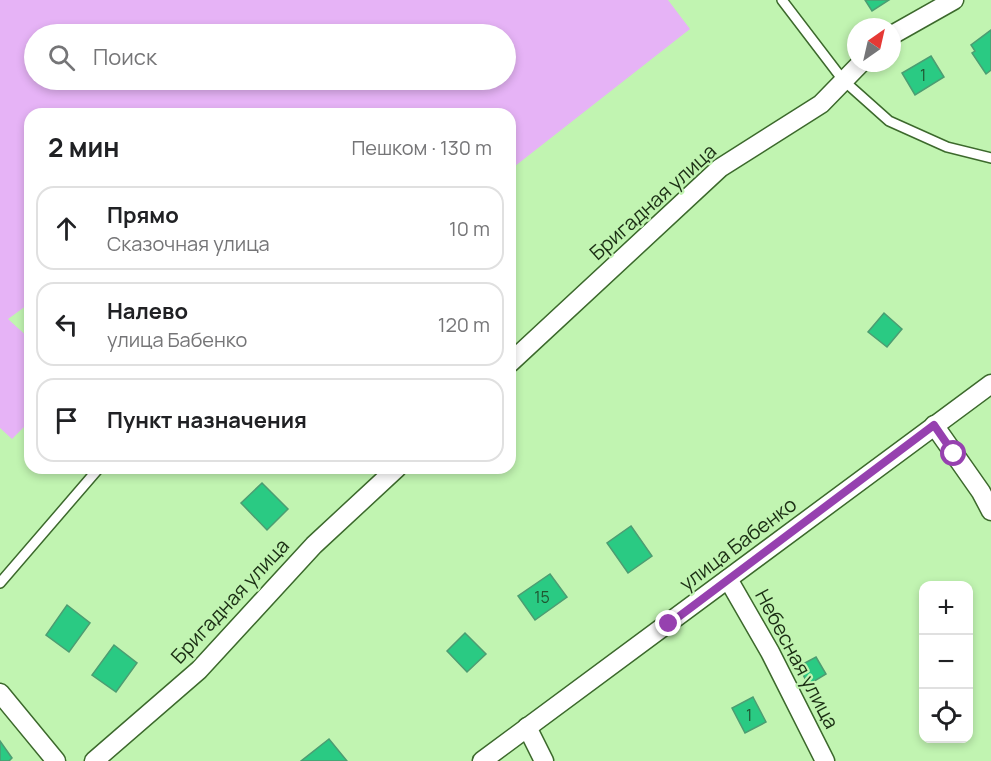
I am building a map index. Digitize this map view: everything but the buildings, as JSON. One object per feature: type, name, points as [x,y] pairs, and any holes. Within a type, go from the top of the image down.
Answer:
[{"type":"street","points":[[901,29],[954,0]]},
{"type":"street","name":"Бригадная улица","points":[[516,357],[720,168],[821,104],[851,72]]},
{"type":"street","name":"улица Бабенко","points":[[482,761],[991,384]]},
{"type":"street","points":[[934,425],[981,492],[991,511]]},
{"type":"street","name":"Бригадная улица","points":[[94,761],[199,669],[314,545],[391,474]]},
{"type":"street","name":"Небесная улица","points":[[728,579],[770,652],[825,761]]},
{"type":"street","points":[[0,693],[56,761]]},
{"type":"street","points":[[527,727],[544,761]]},
{"type":"lane","points":[[782,0],[843,80],[889,121],[947,147],[991,158]]},
{"type":"lane","points":[[0,583],[94,474]]},
{"type":"shaded area","points":[[0,0],[668,0],[690,29],[516,165],[516,108],[24,108],[24,307],[8,319],[24,334],[24,427],[12,439],[0,428]]},
{"type":"route","points":[[669,624],[934,425],[954,454]]}]
